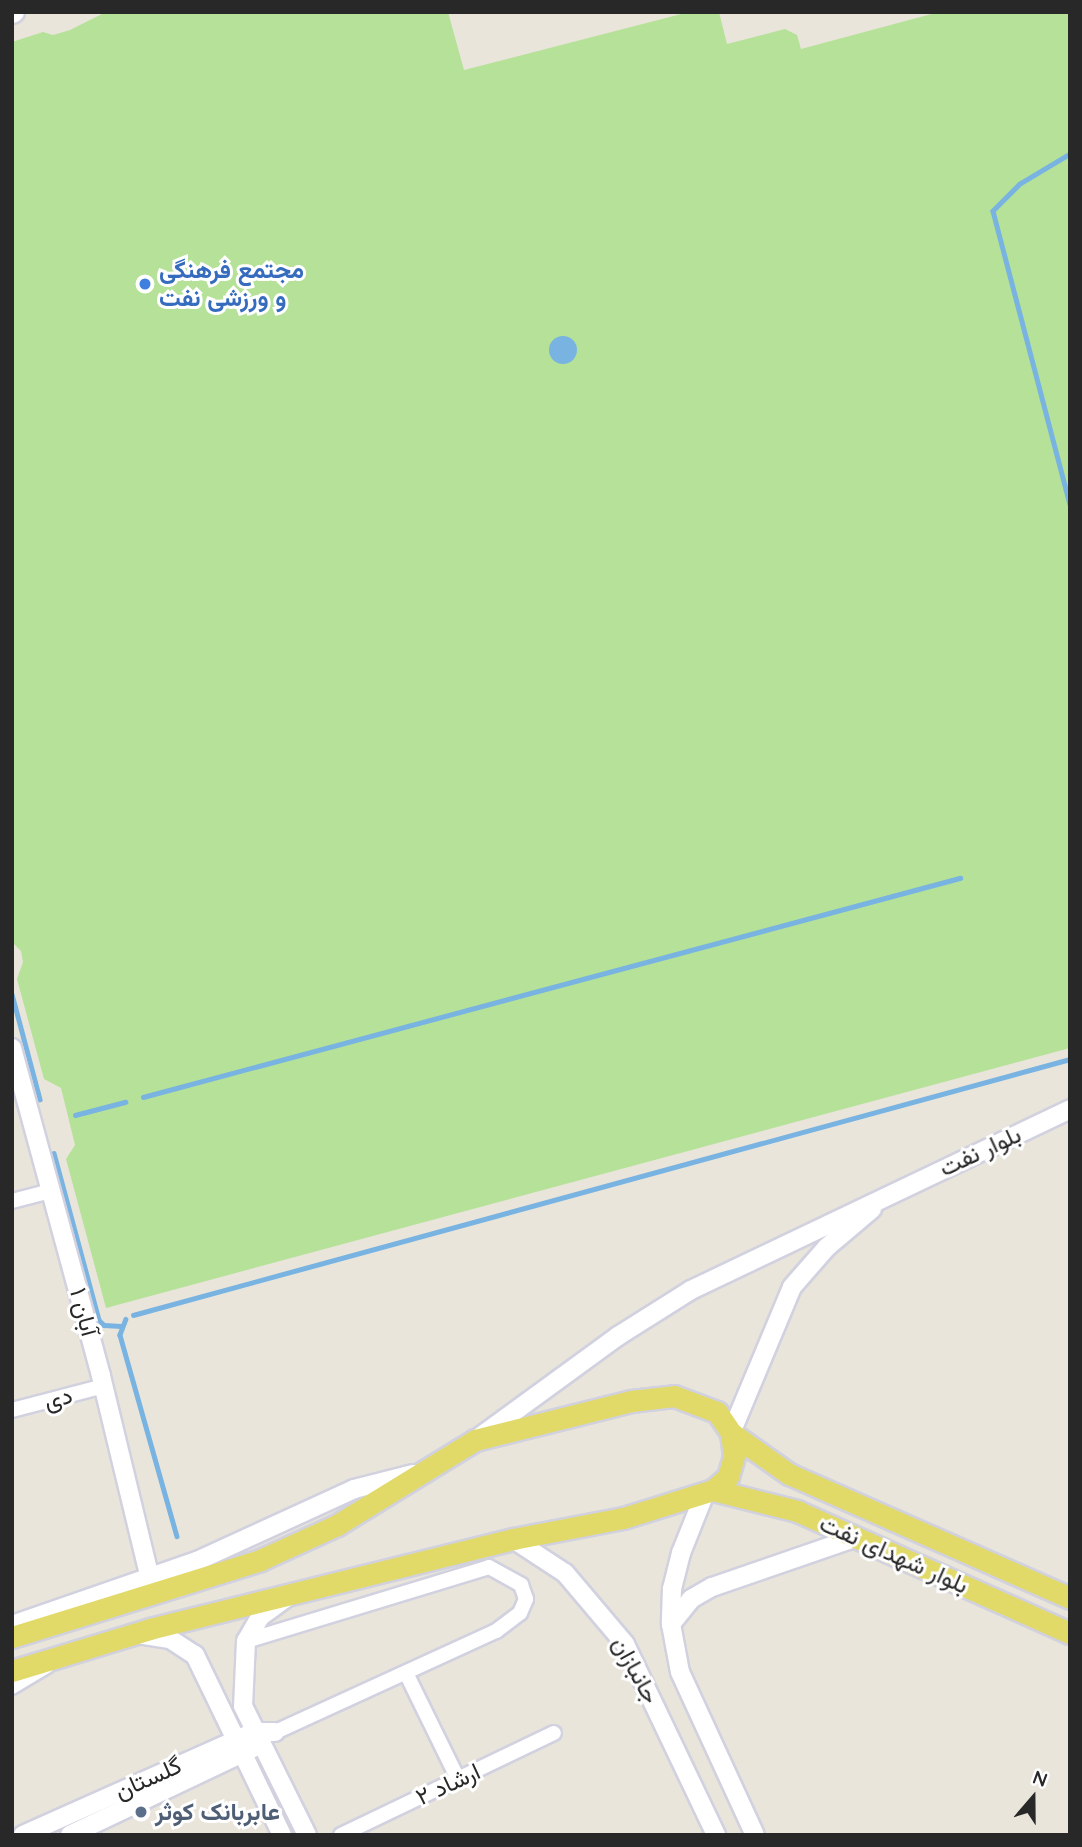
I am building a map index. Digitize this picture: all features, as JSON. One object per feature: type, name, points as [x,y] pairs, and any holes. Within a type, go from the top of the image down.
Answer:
[{"type":"main road","name":"بلوار شهدای نفت","points":[[12,1637],[260,1560],[337,1525],[475,1440],[610,1406],[674,1396],[705,1404],[717,1412],[732,1433],[789,1474],[1070,1598]]},
{"type":"main road","points":[[12,1671],[133,1633],[513,1539],[623,1518],[709,1491],[728,1476],[734,1456],[732,1433]]},
{"type":"main road","name":"بلوار شهدای نفت","points":[[709,1491],[797,1511],[1070,1633]]},
{"type":"street","name":"آبان ۱","points":[[12,1048],[104,1387],[150,1578]]},
{"type":"street","name":"بلوار نفت","points":[[891,1194],[1070,1109]]},
{"type":"street","points":[[12,1201],[51,1191]]},
{"type":"street","points":[[732,1433],[792,1287],[827,1247],[891,1194]]},
{"type":"street","points":[[475,1440],[618,1336],[691,1290],[891,1194]]},
{"type":"street","name":"دی","points":[[12,1410],[104,1387]]},
{"type":"street","points":[[12,1625],[150,1578],[258,1535],[354,1489],[423,1472]]},
{"type":"street","name":"جانبازان","points":[[709,1491],[675,1576],[671,1624],[680,1672],[755,1835]]},
{"type":"street","points":[[671,1624],[702,1592],[857,1537]]},
{"type":"street","name":"جانبازان","points":[[513,1539],[565,1573],[625,1644],[716,1835]]},
{"type":"street","name":"گلستان","points":[[23,1835],[407,1675],[496,1631],[520,1613],[526,1600],[521,1585],[489,1567],[246,1641]]},
{"type":"street","points":[[282,1835],[249,1742],[243,1706],[246,1641],[260,1617],[287,1597]]},
{"type":"street","points":[[133,1633],[170,1639],[195,1655],[307,1835]]},
{"type":"street","points":[[12,1687],[74,1651]]},
{"type":"street","points":[[407,1675],[458,1779]]},
{"type":"street","name":"ارشاد ۲","points":[[341,1835],[554,1733]]},
{"type":"street","name":"گلستان","points":[[70,1835],[249,1742]]},
{"type":"green space","points":[[106,12],[448,12],[464,70],[689,12],[719,12],[727,44],[785,29],[797,35],[801,49],[939,12],[1070,12],[1070,1048],[106,1308],[66,1159],[75,1145],[61,1088],[44,1079],[17,979],[23,962],[21,951],[12,942],[12,42],[43,32],[53,35],[70,30]]},
{"type":"water","points":[[563,336],[573,340],[577,350],[573,360],[563,364],[553,360],[549,350],[553,340]]},
{"type":"waterway","points":[[1070,154],[1020,184],[993,211],[1070,505]]},
{"type":"waterway","points":[[143,1097],[960,878]]},
{"type":"waterway","points":[[12,994],[40,1099]]},
{"type":"waterway","points":[[133,1315],[1070,1059]]},
{"type":"waterway","points":[[75,1115],[125,1102]]},
{"type":"waterway","points":[[54,1153],[99,1320],[104,1325],[121,1326]]},
{"type":"waterway","points":[[126,1319],[120,1335],[177,1536]]},
{"type":"place","name":"مجتمع فرهنگى و ورزشى نفت","points":[[145,284]]},
{"type":"place","name":"عابربانک کوثر","points":[[141,1812]]}]
